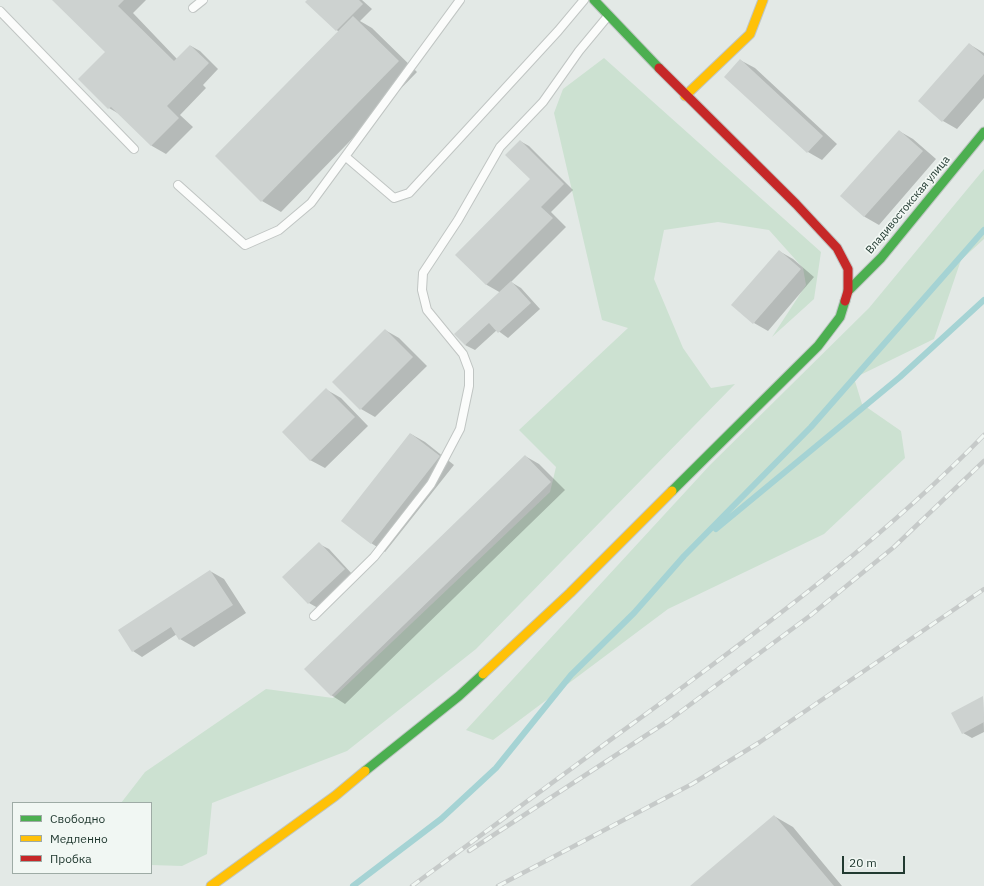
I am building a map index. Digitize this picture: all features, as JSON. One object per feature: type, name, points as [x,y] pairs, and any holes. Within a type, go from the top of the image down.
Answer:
[{"type":"street","points":[[211,886],[335,796],[459,696],[570,593],[818,346],[840,317],[848,290],[848,269],[837,248],[796,204],[685,96],[594,0]]},
{"type":"street","points":[[685,96],[750,34],[763,0]]},
{"type":"street","name":"Владивостокская улица","points":[[848,290],[881,258],[984,132]]},
{"type":"lane","points":[[193,8],[203,0]]},
{"type":"lane","points":[[178,185],[245,245],[279,230],[311,203],[460,0]]},
{"type":"lane","points":[[346,157],[394,198],[408,193],[558,31],[584,0]]},
{"type":"lane","points":[[0,11],[134,149]]},
{"type":"lane","points":[[314,616],[374,558],[431,484],[460,429],[469,386],[469,370],[463,354],[427,310],[422,290],[423,273],[458,220],[500,147],[543,102],[579,50],[608,15]]},
{"type":"green space","points":[[604,58],[821,252],[814,299],[772,337],[806,285],[803,268],[769,230],[718,222],[664,230],[654,279],[683,348],[711,388],[735,384],[476,649],[347,751],[212,803],[207,854],[182,866],[152,865],[152,802],[122,802],[145,772],[266,689],[333,698],[550,492],[556,467],[519,430],[628,328],[602,320],[554,113],[563,89]]},
{"type":"green space","points":[[984,169],[984,239],[961,260],[934,339],[854,378],[862,404],[901,431],[905,458],[824,534],[668,609],[493,740],[466,730],[710,465],[869,308]]},
{"type":"building","points":[[52,0],[124,0],[118,6],[174,61],[190,45],[209,63],[167,106],[179,118],[151,146],[111,107],[108,109],[78,79],[105,52]]},
{"type":"building","points":[[307,0],[359,0],[363,4],[336,31],[305,2]]},
{"type":"building","points":[[353,16],[399,61],[261,202],[215,156]]},
{"type":"building","points":[[969,43],[984,56],[984,74],[942,122],[918,101]]},
{"type":"building","points":[[740,59],[823,136],[807,153],[724,77]]},
{"type":"building","points":[[899,130],[923,151],[864,217],[840,196]]},
{"type":"building","points":[[520,140],[564,184],[541,207],[553,218],[486,285],[455,255],[530,179],[505,155]]},
{"type":"building","points":[[779,250],[801,269],[753,324],[731,305]]},
{"type":"building","points":[[511,281],[531,303],[498,333],[489,323],[465,345],[454,334]]},
{"type":"building","points":[[385,329],[413,357],[360,410],[332,382]]},
{"type":"building","points":[[326,388],[355,417],[310,461],[282,432]]},
{"type":"building","points":[[410,433],[440,456],[371,544],[341,521]]},
{"type":"building","points":[[525,455],[551,482],[331,696],[304,669]]},
{"type":"building","points":[[319,542],[345,569],[308,604],[282,577]]},
{"type":"building","points":[[210,570],[233,605],[179,640],[171,627],[132,652],[118,630]]},
{"type":"building","points":[[983,696],[984,722],[962,734],[951,713]]},
{"type":"building","points":[[774,815],[834,886],[690,886]]},
{"type":"waterway","points":[[353,886],[441,819],[496,768],[571,675],[634,613],[684,556],[811,427],[984,230]]},
{"type":"waterway","points":[[716,529],[900,377],[984,300]]},
{"type":"railway","points":[[412,886],[672,695],[794,603],[873,539],[948,471],[984,435]]},
{"type":"railway","points":[[469,851],[668,721],[811,615],[894,547],[984,461]]},
{"type":"railway","points":[[498,886],[692,784],[760,742],[984,589]]},
{"type":"traffic: fast","points":[[594,0],[659,68]]},
{"type":"traffic: fast","points":[[848,291],[881,258],[984,132]]},
{"type":"traffic: fast","points":[[672,491],[818,346],[840,317],[845,301]]},
{"type":"traffic: fast","points":[[365,771],[459,696],[483,674]]},
{"type":"traffic: slow","points":[[685,96],[750,34],[763,0]]},
{"type":"traffic: slow","points":[[483,674],[570,593],[672,491]]},
{"type":"traffic: slow","points":[[211,886],[335,796],[365,771]]},
{"type":"traffic: jam","points":[[659,68],[796,204],[837,248],[848,269],[848,291],[845,301]]}]
